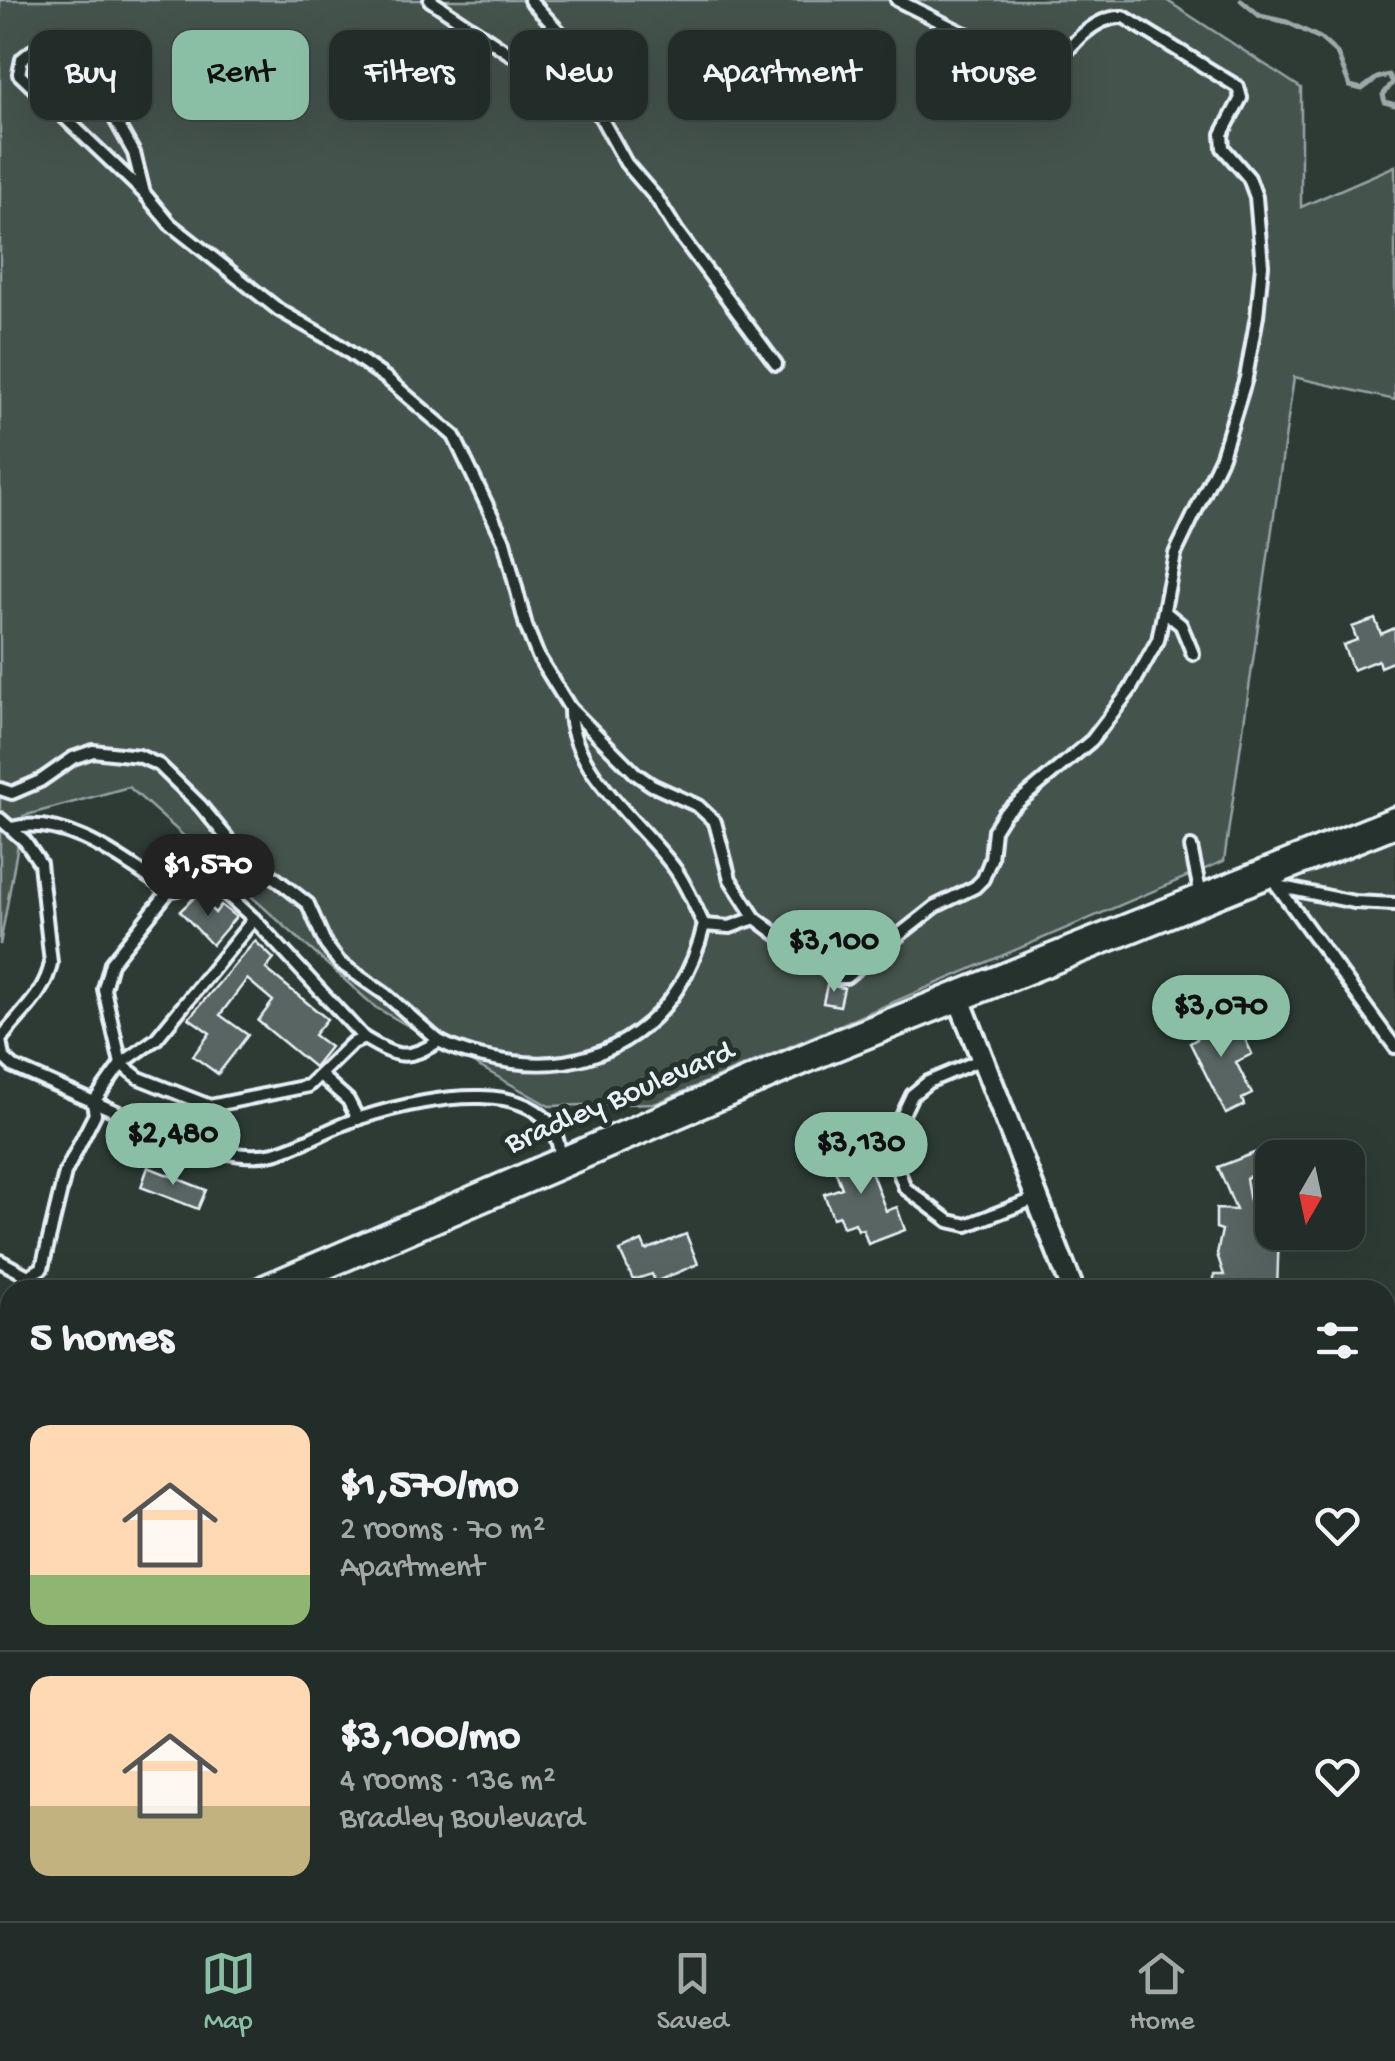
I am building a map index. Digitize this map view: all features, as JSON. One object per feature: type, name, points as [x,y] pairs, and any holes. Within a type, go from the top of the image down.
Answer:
[{"type":"main road","name":"Bradley Boulevard","points":[[288,1280],[827,1050],[1202,902],[1271,881],[1395,822]]},
{"type":"street","points":[[959,999],[1070,1280]]},
{"type":"lane","points":[[430,0],[510,54]]},
{"type":"lane","points":[[530,0],[558,30]]},
{"type":"lane","points":[[144,193],[134,153],[88,80],[69,56],[44,46],[32,50],[22,59],[19,74],[144,193],[170,224],[248,288],[386,378],[454,436],[504,541],[526,626],[538,656],[570,708],[636,774],[652,786],[698,806],[716,822],[730,879],[755,918],[835,977],[846,978],[936,906],[975,887],[987,869],[994,830],[1004,814],[1092,740],[1130,690],[1158,640],[1175,554],[1222,456],[1246,378],[1262,265],[1256,197],[1249,178],[1222,148],[1222,134],[1241,98],[1238,86],[1124,17],[1110,16],[1097,23],[1054,69],[1045,70],[897,0]]},
{"type":"lane","points":[[603,120],[626,163],[657,199],[776,364]]},
{"type":"lane","points":[[1166,612],[1181,626],[1194,654]]},
{"type":"lane","points":[[0,789],[12,793],[40,781],[72,758],[93,751],[138,756],[159,766],[200,805],[232,845],[308,904],[326,945],[340,963],[385,994],[439,1041],[481,1058],[532,1064],[570,1062],[608,1050],[640,1032],[681,986],[697,957],[704,925],[677,872],[597,778],[579,750],[570,708]]},
{"type":"lane","points":[[0,819],[40,864],[50,963],[48,980],[0,1040],[3,1056],[14,1067],[197,1148],[230,1154],[271,1154],[358,1118],[436,1098],[522,1101],[550,1121],[560,1145],[560,1161]]},
{"type":"lane","points":[[11,828],[22,825],[66,830],[128,863],[169,891]]},
{"type":"lane","points":[[1191,847],[1202,902]]},
{"type":"lane","points":[[364,1038],[352,1044],[308,1086],[210,1106],[139,1078],[121,1064],[104,989],[112,962],[169,891],[211,880],[254,919],[364,1038],[392,1054],[407,1056],[439,1041]]},
{"type":"lane","points":[[1271,881],[1354,902],[1395,904]]},
{"type":"lane","points":[[1271,881],[1395,1047]]},
{"type":"lane","points":[[704,925],[730,926],[755,918]]},
{"type":"lane","points":[[93,1103],[121,1064],[156,1039],[254,919]]},
{"type":"lane","points":[[982,1059],[928,1082],[912,1095],[892,1135],[895,1162],[906,1188],[949,1221],[967,1225],[1037,1198]]},
{"type":"lane","points":[[320,1075],[348,1100],[358,1118]]},
{"type":"lane","points":[[0,1261],[28,1276],[42,1268],[64,1173],[96,1114],[93,1103]]},
{"type":"shaded area","points":[[0,0],[1166,0],[1301,88],[1301,207],[1395,166],[1395,400],[1294,377],[1224,861],[657,1103],[549,1106],[375,1007],[129,787],[23,816],[0,945]]},
{"type":"shaded area","points":[[1395,832],[1395,1061],[1263,884]]},
{"type":"building","points":[[1375,619],[1381,634],[1395,628],[1395,661],[1380,667],[1378,660],[1353,670],[1343,645],[1357,640],[1352,627]]},
{"type":"building","points":[[197,895],[215,913],[221,905],[236,917],[212,945],[180,911]]},
{"type":"building","points":[[255,941],[274,959],[266,969],[327,1019],[314,1035],[330,1047],[314,1067],[258,1021],[273,1001],[247,979],[220,1015],[248,1035],[218,1074],[193,1056],[210,1033],[189,1018]]},
{"type":"building","points":[[827,985],[844,988],[840,1006],[823,1003]]},
{"type":"building","points":[[1205,1007],[1220,1041],[1242,1032],[1252,1054],[1236,1062],[1252,1094],[1242,1099],[1244,1105],[1226,1114],[1190,1043],[1197,1039],[1186,1016]]},
{"type":"building","points":[[860,1142],[886,1211],[897,1207],[905,1230],[868,1244],[863,1229],[858,1230],[855,1223],[843,1227],[839,1216],[833,1218],[824,1194],[842,1188],[829,1154]]},
{"type":"building","points":[[1255,1153],[1255,1174],[1246,1178],[1251,1208],[1255,1208],[1255,1250],[1278,1250],[1277,1280],[1214,1280],[1214,1275],[1224,1275],[1217,1254],[1222,1230],[1216,1228],[1216,1209],[1236,1210],[1218,1167]]},
{"type":"building","points":[[148,1167],[206,1190],[198,1209],[141,1187]]},
{"type":"building","points":[[686,1234],[698,1264],[660,1280],[654,1280],[652,1274],[633,1280],[620,1251],[642,1241],[646,1250]]},
{"type":"waterway","points":[[1241,0],[1260,16],[1287,22],[1320,38],[1337,53],[1350,86],[1362,89],[1389,75],[1393,82],[1383,95],[1385,102],[1395,105]]}]
